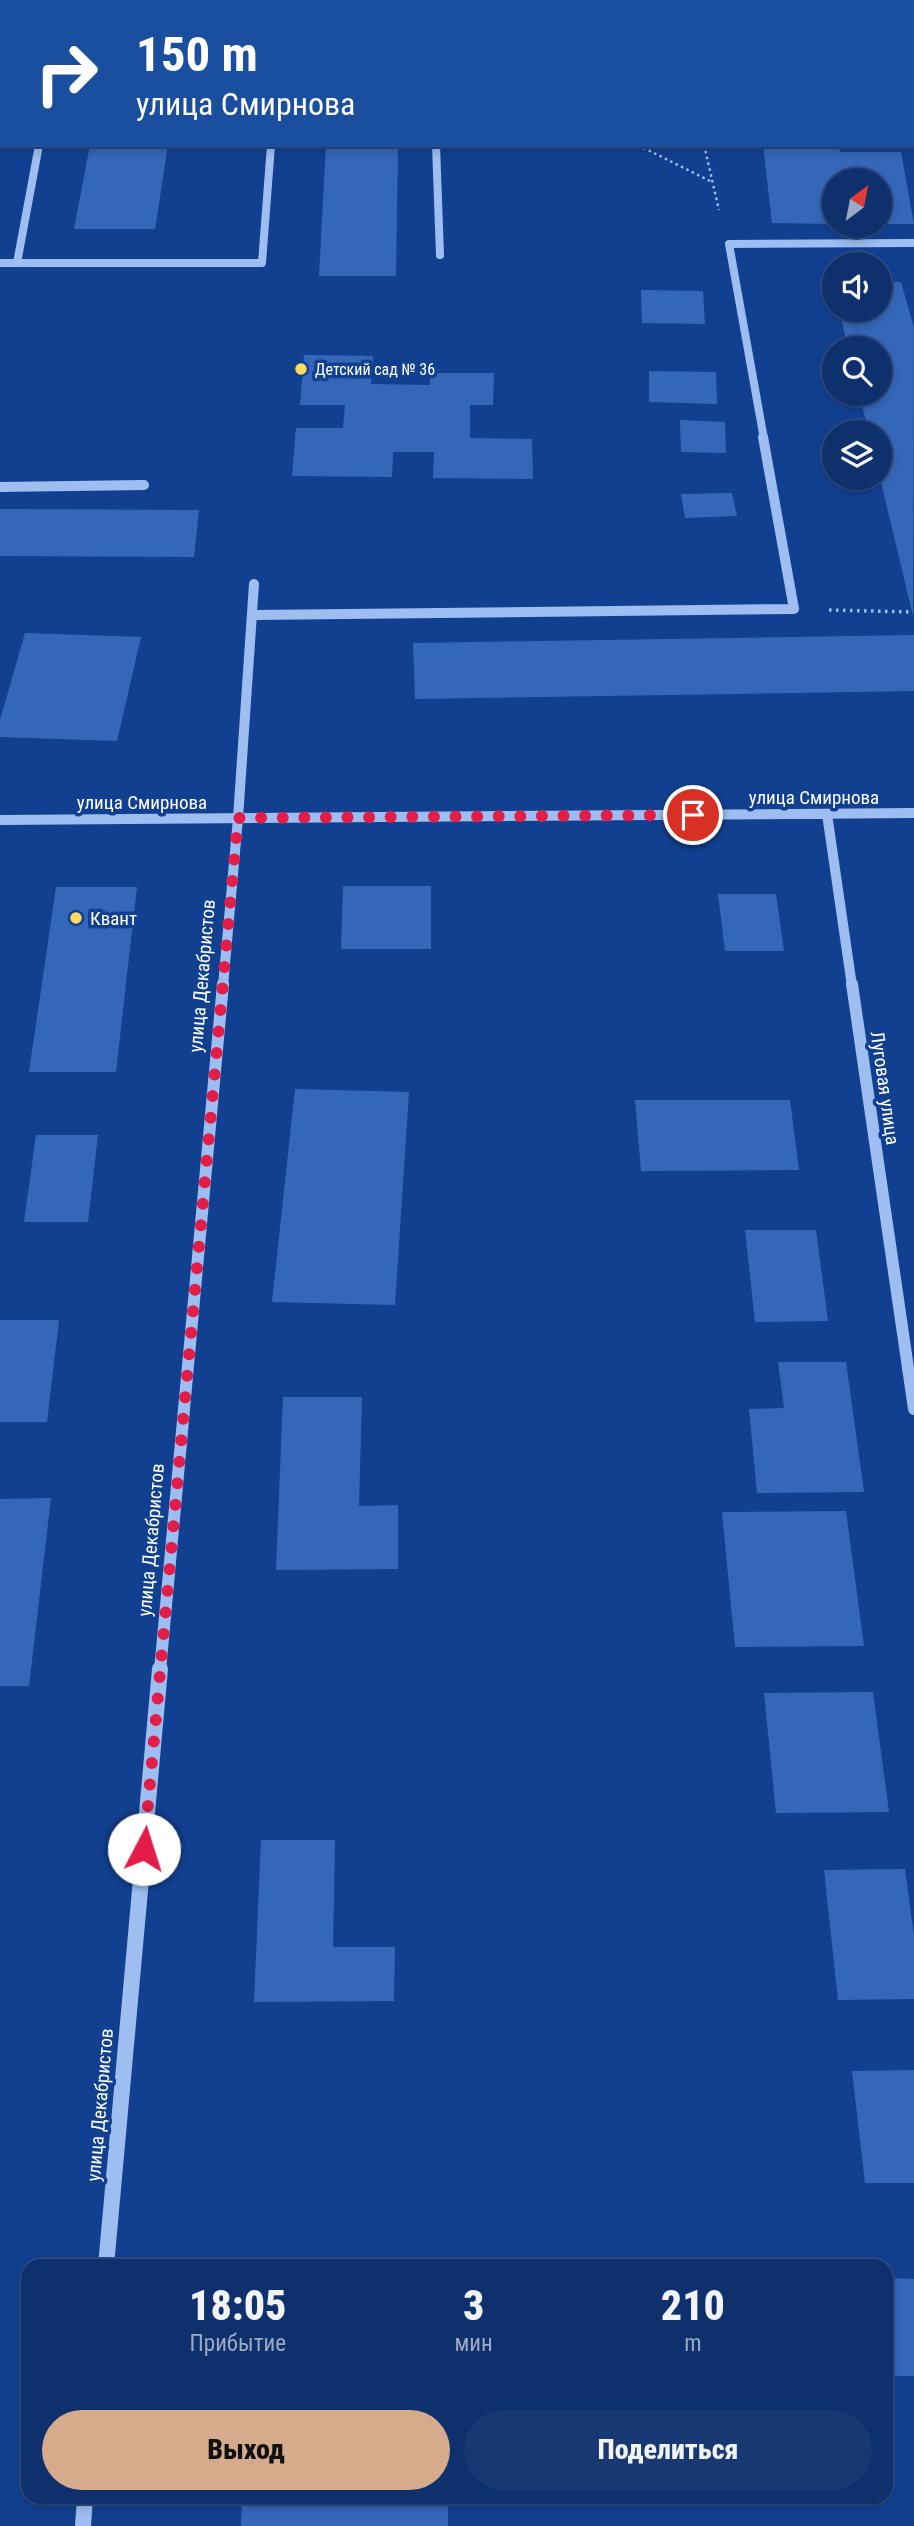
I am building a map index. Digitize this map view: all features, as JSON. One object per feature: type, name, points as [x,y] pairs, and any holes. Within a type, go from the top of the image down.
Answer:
[{"type":"street","points":[[17,263],[39,147]]},
{"type":"street","points":[[0,263],[262,263],[271,147]]},
{"type":"street","points":[[436,147],[440,255]]},
{"type":"street","points":[[252,615],[794,609],[729,244],[914,243]]},
{"type":"street","points":[[0,486],[144,485]]},
{"type":"street","name":"улица Декабристов","points":[[107,2259],[238,818],[254,584]]},
{"type":"street","name":"Луговая улица","points":[[827,814],[914,1409]]},
{"type":"street","name":"улица Смирнова","points":[[0,820],[914,814]]},
{"type":"street","points":[[83,2526],[85,2504]]},
{"type":"path","points":[[642,147],[711,181],[704,147]]},
{"type":"path","points":[[794,609],[912,612]]},
{"type":"building","points":[[90,147],[168,147],[155,229],[74,229]]},
{"type":"building","points":[[326,147],[398,147],[396,276],[319,276]]},
{"type":"building","points":[[763,147],[839,147],[840,152],[901,152],[914,224],[892,224],[892,168],[822,168],[822,224],[772,223]]},
{"type":"building","points":[[892,282],[901,282],[914,328],[913,616],[883,490],[892,490],[892,420],[866,420],[862,406],[892,406],[892,336],[845,336],[842,322],[892,322]]},
{"type":"building","points":[[641,290],[703,291],[705,324],[642,323]]},
{"type":"building","points":[[304,355],[373,356],[371,384],[430,385],[430,373],[494,373],[493,405],[470,405],[470,438],[532,439],[533,479],[433,478],[434,452],[393,452],[392,477],[292,476],[296,428],[343,428],[345,405],[300,405]]},
{"type":"building","points":[[649,371],[716,372],[717,404],[649,402]]},
{"type":"building","points":[[680,420],[725,422],[726,453],[681,452]]},
{"type":"building","points":[[732,493],[737,516],[685,518],[681,494]]},
{"type":"building","points":[[0,509],[199,510],[194,557],[0,556]]},
{"type":"building","points":[[25,633],[141,637],[117,741],[0,737],[0,720]]},
{"type":"building","points":[[914,635],[914,691],[415,699],[413,643]]},
{"type":"building","points":[[343,886],[431,886],[431,949],[341,949]]},
{"type":"building","points":[[56,887],[137,887],[116,1072],[29,1072]]},
{"type":"building","points":[[718,894],[776,894],[784,951],[725,951]]},
{"type":"building","points":[[295,1089],[409,1092],[395,1305],[272,1302]]},
{"type":"building","points":[[635,1100],[790,1100],[799,1170],[641,1171]]},
{"type":"building","points":[[36,1135],[98,1135],[88,1222],[24,1222]]},
{"type":"building","points":[[745,1230],[816,1230],[828,1321],[755,1322]]},
{"type":"building","points":[[0,1320],[59,1320],[47,1422],[0,1422]]},
{"type":"building","points":[[778,1362],[846,1362],[864,1492],[757,1493],[749,1409],[784,1408]]},
{"type":"building","points":[[283,1397],[362,1397],[359,1506],[398,1505],[398,1569],[276,1570]]},
{"type":"building","points":[[51,1498],[29,1686],[0,1686],[0,1499]]},
{"type":"building","points":[[846,1511],[864,1646],[735,1647],[722,1512]]},
{"type":"building","points":[[873,1692],[889,1812],[776,1813],[764,1693]]},
{"type":"building","points":[[261,1840],[335,1840],[333,1947],[395,1947],[394,2001],[254,2002]]},
{"type":"building","points":[[905,1869],[914,1936],[914,1999],[838,2000],[824,1870]]},
{"type":"building","points":[[914,2070],[914,2183],[865,2183],[852,2071]]},
{"type":"building","points":[[893,2278],[914,2279],[914,2376],[893,2376]]},
{"type":"building","points":[[242,2504],[448,2504],[448,2526],[241,2526]]},
{"type":"place","name":"Детский сад № 36","points":[[301,369]]},
{"type":"place","name":"Квант","points":[[76,918]]},
{"type":"route","points":[[144,1849],[238,818],[693,815]]}]
